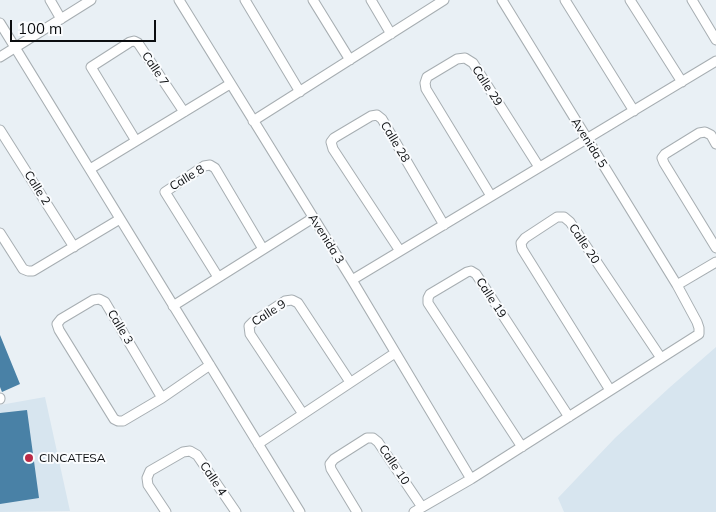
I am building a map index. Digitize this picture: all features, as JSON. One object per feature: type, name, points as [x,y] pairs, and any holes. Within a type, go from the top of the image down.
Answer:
[{"type":"street","points":[[50,0],[61,19]]},
{"type":"street","points":[[0,57],[91,0]]},
{"type":"street","name":"Avenida 3","points":[[179,0],[472,479]]},
{"type":"street","points":[[244,0],[300,92]]},
{"type":"street","points":[[313,0],[350,60]]},
{"type":"street","points":[[372,0],[391,34]]},
{"type":"street","points":[[253,121],[443,0]]},
{"type":"street","name":"Avenida 5","points":[[502,0],[677,285],[697,322],[699,334],[661,358]]},
{"type":"street","points":[[565,0],[634,111]]},
{"type":"street","points":[[630,0],[682,82]]},
{"type":"street","points":[[692,0],[716,40]]},
{"type":"street","points":[[0,23],[300,512]]},
{"type":"street","name":"Calle 7","points":[[136,142],[91,67],[123,46],[134,41],[138,44],[184,112]]},
{"type":"street","name":"Calle 29","points":[[491,196],[426,89],[427,77],[457,59],[465,58],[473,62],[539,167]]},
{"type":"street","points":[[352,280],[716,62]]},
{"type":"street","points":[[90,169],[230,84]]},
{"type":"street","name":"Calle 28","points":[[400,250],[333,149],[331,142],[334,138],[371,116],[377,115],[382,119],[444,225]]},
{"type":"street","name":"Calle 2","points":[[0,130],[74,247]]},
{"type":"street","points":[[716,144],[711,136],[705,132],[698,133],[665,154],[662,158],[716,248]]},
{"type":"street","name":"Calle 8","points":[[218,277],[165,192],[204,166],[210,165],[215,168],[263,249]]},
{"type":"street","name":"Calle 20","points":[[610,390],[522,248],[521,243],[525,238],[557,218],[564,217],[570,222],[661,358]]},
{"type":"street","points":[[173,306],[313,218]]},
{"type":"street","points":[[0,233],[23,269],[33,271],[120,219]]},
{"type":"street","points":[[677,285],[716,262]]},
{"type":"street","name":"Calle 19","points":[[522,447],[428,303],[430,294],[467,272],[471,271],[476,274],[569,417]]},
{"type":"street","name":"Calle 3","points":[[100,299],[105,302],[162,398],[123,421],[114,419],[59,330],[58,324],[60,319],[93,300],[100,299]]},
{"type":"street","name":"Calle 9","points":[[303,414],[250,334],[249,326],[253,322],[286,301],[292,300],[298,303],[350,382]]},
{"type":"street","points":[[258,444],[395,352]]},
{"type":"street","points":[[418,509],[472,479],[661,358]]},
{"type":"street","points":[[162,398],[210,366]]},
{"type":"street","name":"Calle 10","points":[[357,512],[331,469],[330,464],[334,459],[367,438],[372,438],[378,442],[418,509]]},
{"type":"street","name":"Calle 4","points":[[166,512],[148,485],[147,478],[150,471],[183,452],[190,451],[197,454],[236,512]]},
{"type":"shaded area","points":[[716,347],[716,512],[564,512],[558,498],[615,438]]},
{"type":"shaded area","name":"CINCATESA","points":[[45,397],[70,511],[0,512],[0,405]]},
{"type":"building","points":[[0,335],[20,384],[2,392],[0,387]]},
{"type":"building","points":[[27,410],[39,498],[0,504],[0,413]]},
{"type":"place","name":"CINCATESA","points":[[29,458]]}]
